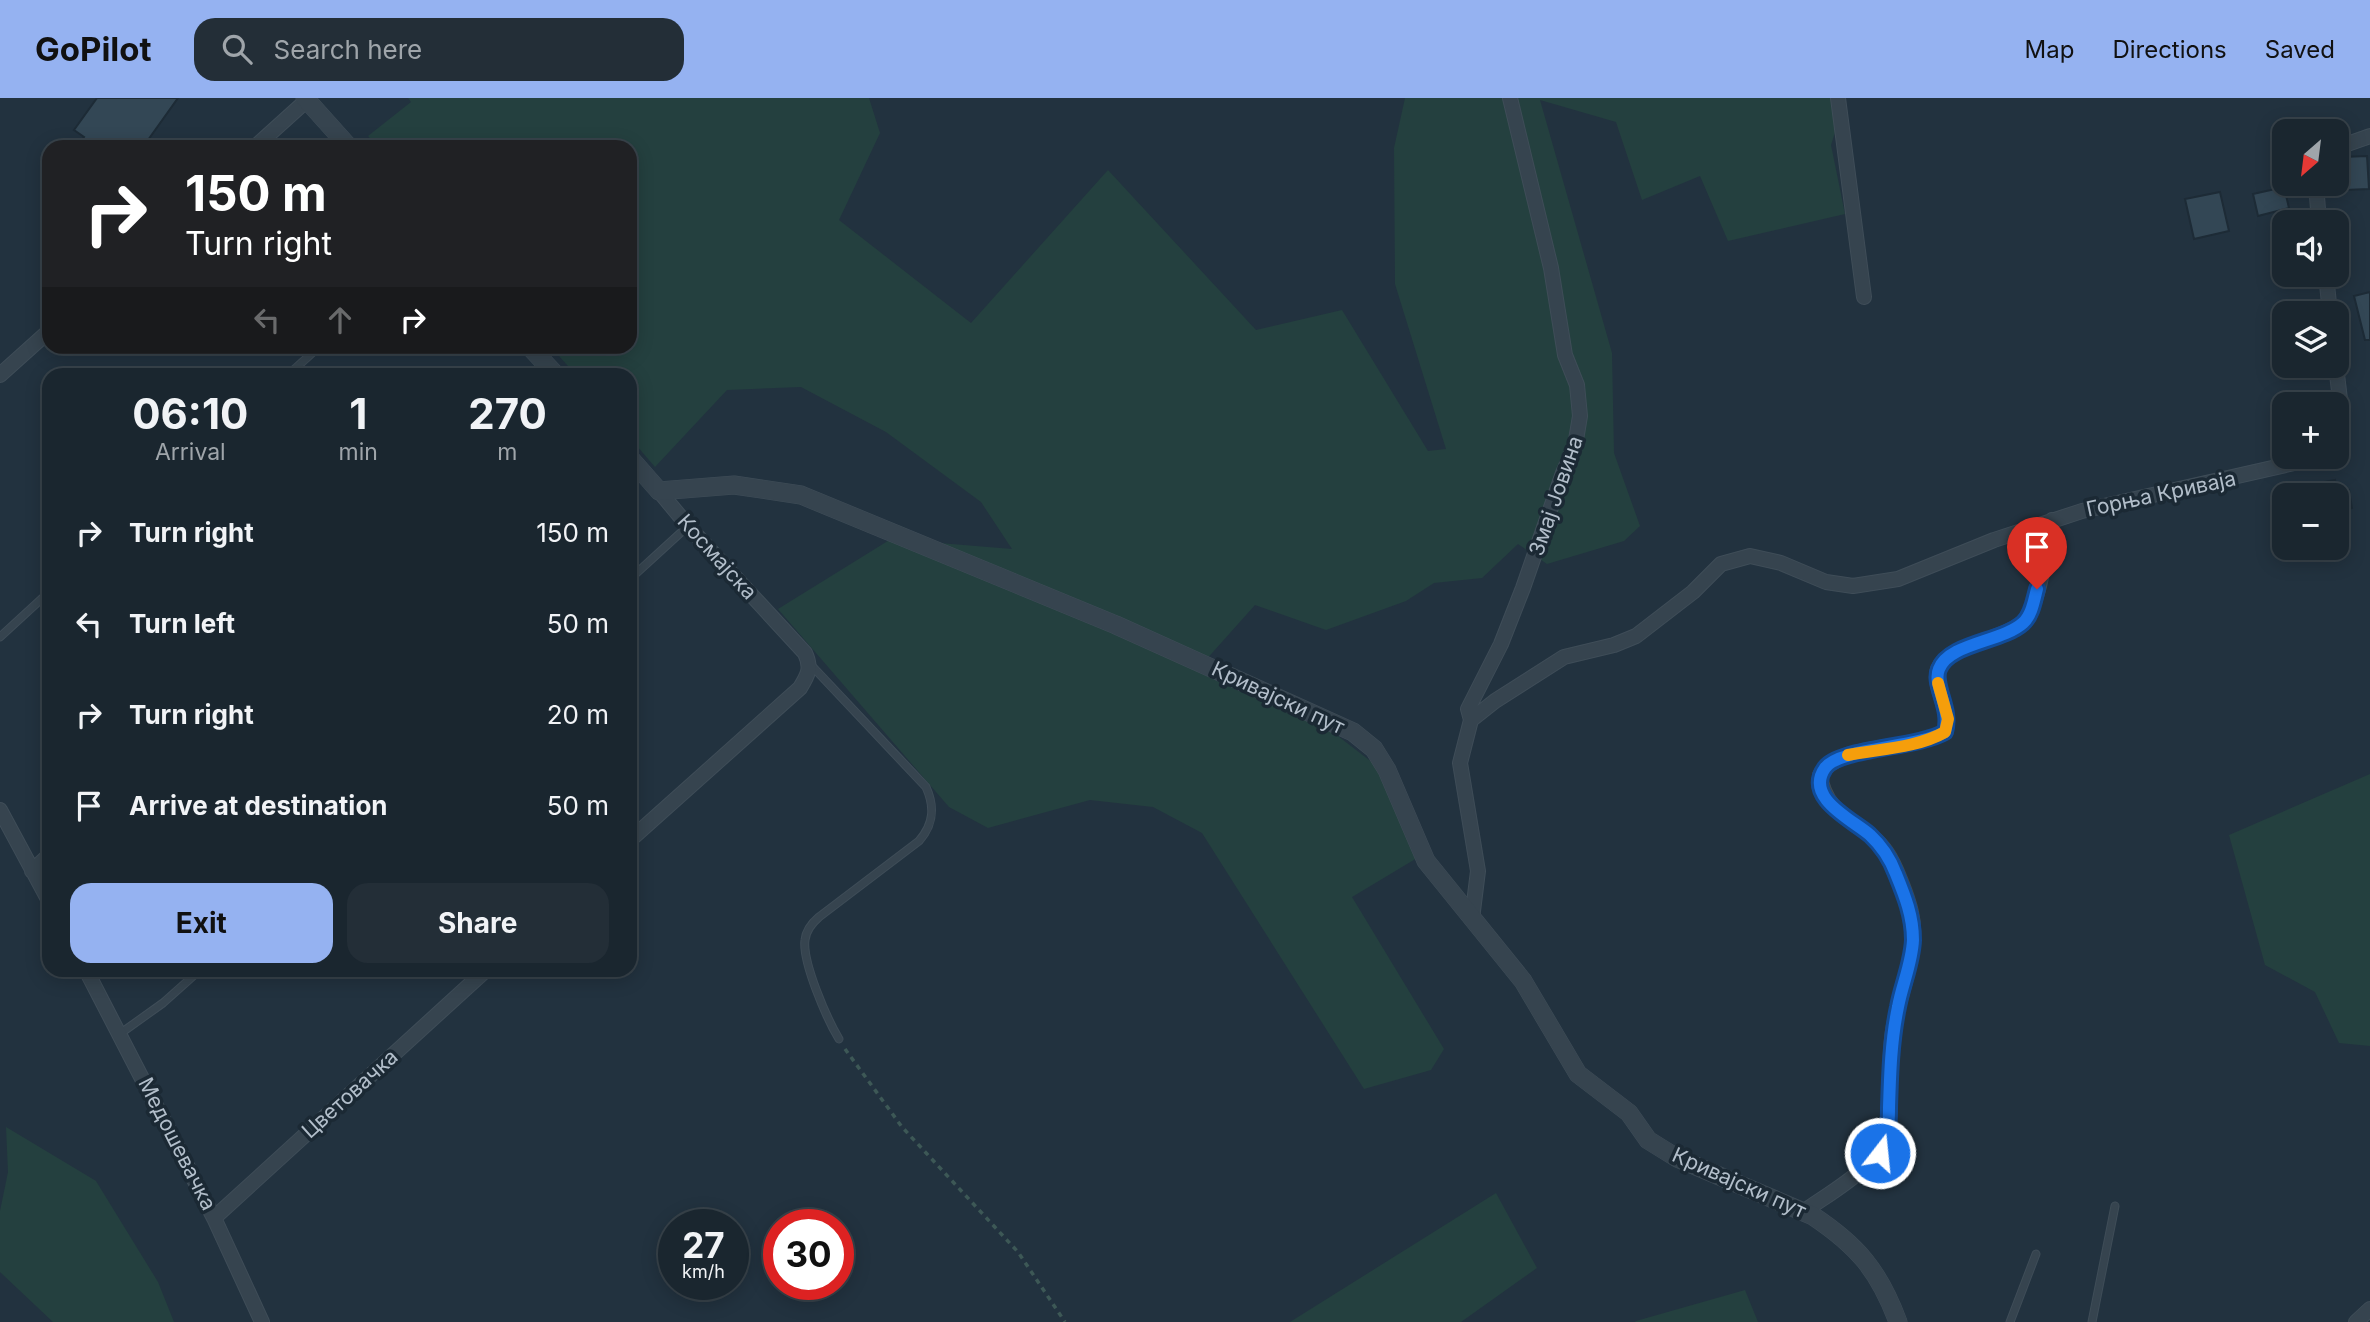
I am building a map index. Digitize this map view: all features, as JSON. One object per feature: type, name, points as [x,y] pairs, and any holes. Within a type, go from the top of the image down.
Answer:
[{"type":"street","name":"Змај Јовина","points":[[1471,720],[1468,709],[1501,644],[1524,588],[1563,473],[1575,446],[1580,416],[1577,385],[1565,355],[1552,268],[1510,98]]},
{"type":"street","points":[[1838,98],[1864,297]]},
{"type":"street","points":[[262,140],[306,99],[343,140]]},
{"type":"street","points":[[2349,143],[2370,136]]},
{"type":"street","points":[[0,375],[42,337]]},
{"type":"street","points":[[536,354],[549,368]]},
{"type":"street","name":"Космајска","points":[[637,466],[808,659]]},
{"type":"street","name":"Горња Криваја","points":[[1471,720],[1494,701],[1564,657],[1614,645],[1636,636],[1693,592],[1711,572],[1729,562],[1750,556],[1781,563],[1826,582],[1853,586],[1898,579],[1994,540],[2082,510],[2272,468]]},
{"type":"street","name":"Кривајски пут","points":[[659,491],[734,485],[801,495],[1116,625],[1353,732],[1374,749],[1387,770],[1426,860],[1523,981],[1578,1074],[1629,1113],[1648,1140],[1677,1158],[1803,1212],[1833,1229],[1875,1271],[1898,1322]]},
{"type":"street","points":[[1803,1212],[1872,1161],[1886,1142],[1889,1129],[1892,1037],[1913,942],[1911,913],[1888,853],[1869,834],[1832,807],[1822,793],[1820,775],[1827,765],[1845,756],[1911,744],[1945,732],[1948,719],[1938,682],[1938,670],[1948,656],[2023,623],[2032,608],[2052,520]]},
{"type":"street","points":[[637,835],[800,688],[809,674],[808,659]]},
{"type":"street","points":[[1471,720],[1460,763],[1478,871],[1472,919]]},
{"type":"street","points":[[0,810],[42,889]]},
{"type":"street","points":[[32,871],[42,862]]},
{"type":"street","name":"Медошевачка","points":[[90,977],[214,1218],[262,1322]]},
{"type":"street","name":"Цветовачка","points":[[214,1218],[478,977]]},
{"type":"street","points":[[2356,1322],[2370,1309]]},
{"type":"lane","points":[[296,368],[311,354]]},
{"type":"lane","points":[[637,573],[688,526]]},
{"type":"lane","points":[[0,637],[42,598]]},
{"type":"lane","points":[[808,659],[926,787],[932,806],[929,826],[919,841],[819,917],[805,936],[805,952],[825,1015],[839,1039]]},
{"type":"lane","points":[[121,1033],[163,1003],[192,977]]},
{"type":"lane","points":[[2092,1322],[2115,1206]]},
{"type":"lane","points":[[2010,1322],[2036,1254]]},
{"type":"path","points":[[839,1039],[902,1127],[1018,1252],[1065,1322]]},
{"type":"green space","points":[[408,98],[869,98],[880,133],[839,220],[971,323],[1108,170],[1256,330],[1342,310],[1428,451],[1446,449],[1395,284],[1394,148],[1405,98],[1846,98],[1831,145],[1845,214],[1728,241],[1700,176],[1642,200],[1616,122],[1540,100],[1612,353],[1614,453],[1640,526],[1624,541],[1547,564],[1518,544],[1482,578],[1434,583],[1406,601],[1326,630],[1255,605],[1196,671],[1330,730],[1390,776],[1422,855],[1352,897],[1444,1049],[1431,1070],[1364,1089],[1202,833],[1153,807],[1090,800],[988,828],[949,807],[778,609],[891,539],[1012,549],[981,502],[886,432],[801,387],[727,390],[655,467],[637,446],[637,368],[570,368],[557,354],[637,354],[637,140],[372,140],[368,136],[411,102]]},
{"type":"green space","points":[[2370,774],[2370,1046],[2339,1043],[2315,992],[2265,965],[2229,835]]},
{"type":"green space","points":[[6,1127],[96,1181],[158,1282],[174,1322],[53,1322],[0,1272],[0,1211],[8,1172]]},
{"type":"green space","points":[[1496,1193],[1537,1268],[1461,1322],[1290,1322]]},
{"type":"green space","points":[[1745,1290],[1758,1322],[1635,1322],[1636,1321]]},
{"type":"building","points":[[97,98],[178,98],[148,140],[82,140],[84,137],[74,130]]},
{"type":"building","points":[[2367,156],[2369,189],[2349,190],[2349,157]]},
{"type":"building","points":[[2272,190],[2272,196],[2286,196],[2289,208],[2272,210],[2272,212],[2258,216],[2253,194]]},
{"type":"building","points":[[2220,192],[2229,231],[2194,239],[2185,199]]},
{"type":"building","points":[[2370,292],[2370,340],[2365,340],[2354,296]]},
{"type":"slow traffic","points":[[1848,755],[1911,744],[1945,732],[1948,719],[1938,683]]},
{"type":"route","points":[[1880,1153],[1889,1129],[1892,1037],[1913,942],[1911,913],[1888,853],[1869,834],[1832,807],[1822,793],[1820,775],[1827,765],[1845,756],[1911,744],[1945,732],[1948,719],[1938,682],[1938,670],[1948,656],[2023,623],[2032,608],[2037,589]]}]
